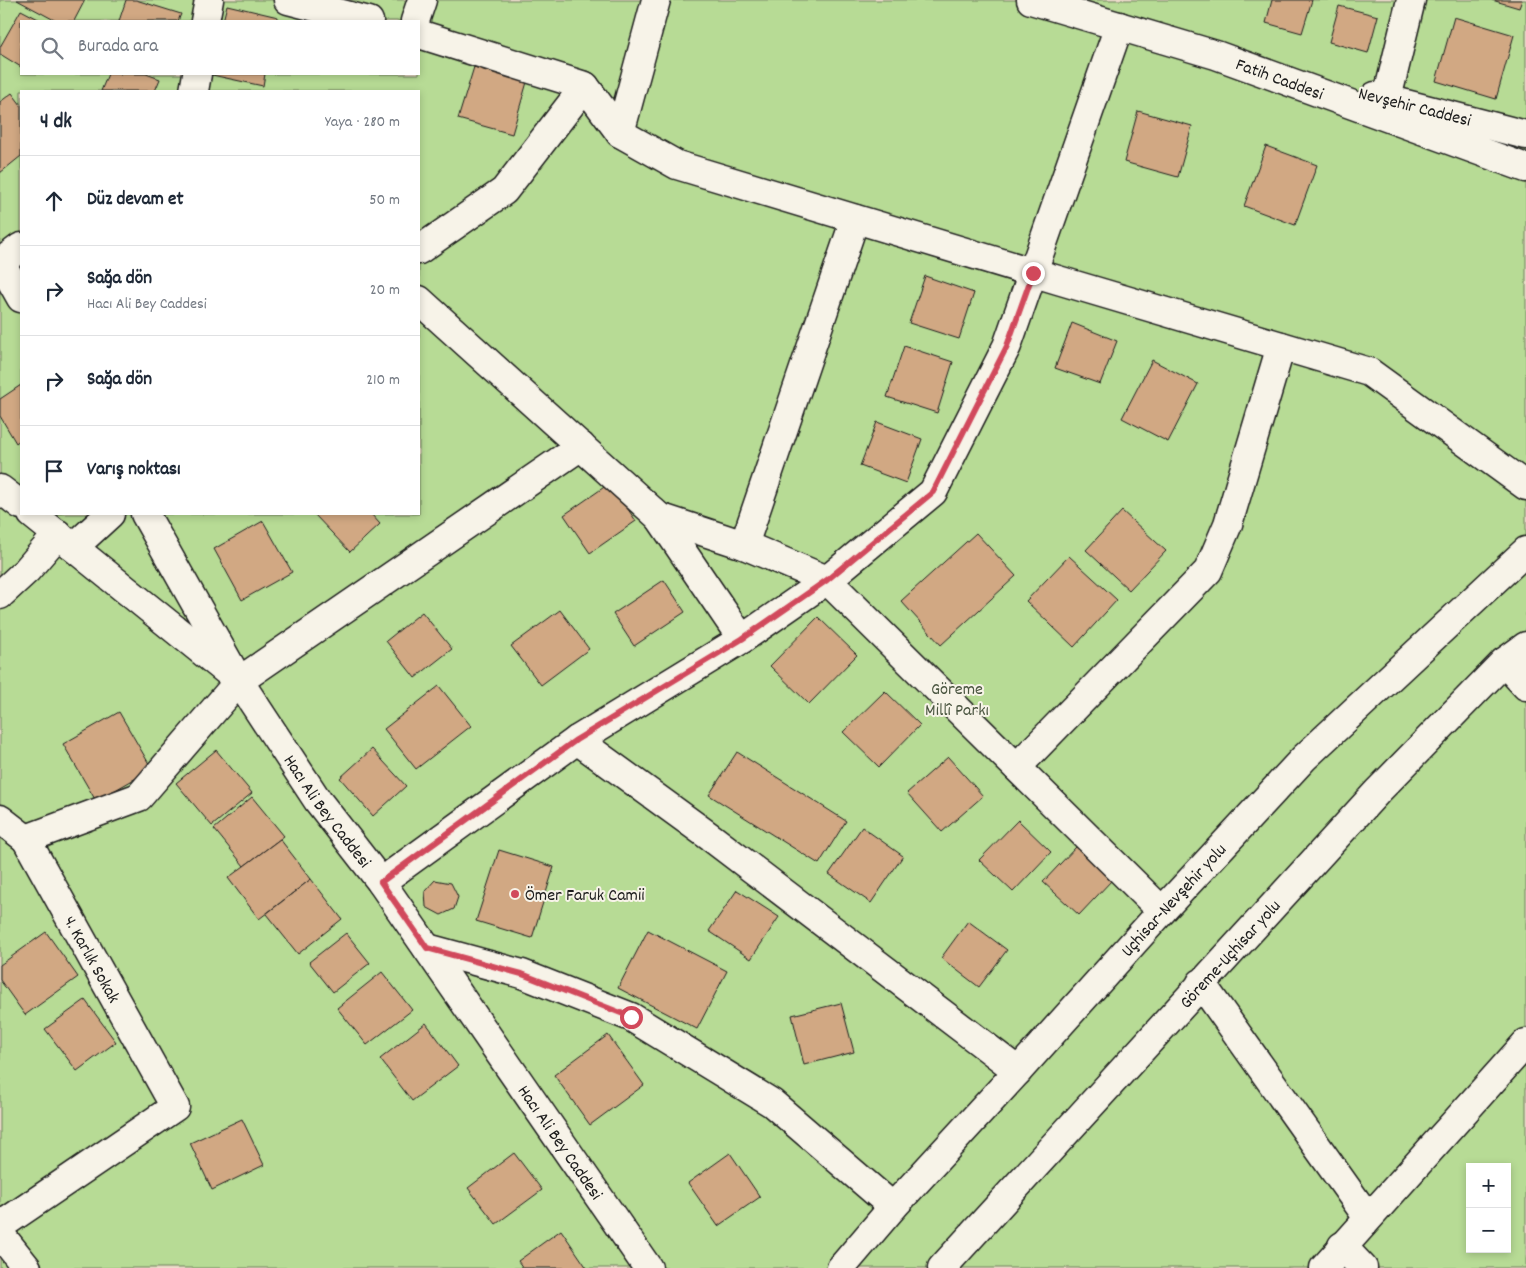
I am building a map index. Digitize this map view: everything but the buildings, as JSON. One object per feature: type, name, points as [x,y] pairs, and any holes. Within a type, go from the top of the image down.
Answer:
[{"type":"street","points":[[205,20],[209,0]]},
{"type":"street","points":[[288,0],[366,20]]},
{"type":"street","points":[[415,20],[422,0]]},
{"type":"street","points":[[620,133],[656,0]]},
{"type":"street","name":"Fatih Caddesi","points":[[1031,0],[1385,107],[1526,168]]},
{"type":"street","points":[[1385,107],[1411,0]]},
{"type":"street","points":[[381,882],[576,740],[742,639],[827,580],[933,492],[1007,346],[1119,26]]},
{"type":"street","points":[[420,34],[585,86],[620,133],[677,165],[1369,372],[1526,486]]},
{"type":"street","points":[[194,90],[197,75]]},
{"type":"street","points":[[420,249],[504,191],[585,86]]},
{"type":"street","name":"Nevşehir Caddesi","points":[[1385,107],[1526,135]]},
{"type":"street","points":[[744,545],[855,219]]},
{"type":"street","points":[[20,248],[0,262],[20,296]]},
{"type":"street","points":[[420,301],[659,517],[742,639]]},
{"type":"street","points":[[1017,767],[1208,571],[1228,524],[1281,346]]},
{"type":"street","points":[[26,839],[140,796],[239,680],[581,446]]},
{"type":"street","points":[[0,489],[20,505]]},
{"type":"street","points":[[33,515],[239,680]]},
{"type":"street","points":[[0,595],[27,570],[66,540],[108,515]]},
{"type":"street","name":"Hacı Ali Bey Caddesi","points":[[146,515],[239,680],[318,801],[381,882],[648,1268]]},
{"type":"street","points":[[659,517],[744,545],[827,580],[1162,911]]},
{"type":"street","name":"Uçhisar-Nevşehir yolu","points":[[840,1268],[1162,911],[1304,758],[1526,551]]},
{"type":"street","points":[[1515,654],[1526,686]]},
{"type":"street","name":"Göreme-Uçhisar yolu","points":[[953,1264],[1201,983],[1378,791],[1515,654]]},
{"type":"street","points":[[576,740],[713,839],[1018,1071]]},
{"type":"street","name":"4. Karlık Sokak","points":[[0,819],[26,839],[175,1107],[0,1226]]},
{"type":"street","points":[[427,948],[522,974],[631,1017],[772,1103],[893,1207]]},
{"type":"street","points":[[1201,983],[1368,1218]]},
{"type":"street","points":[[1324,1268],[1526,1043]]},
{"type":"street","points":[[0,1234],[27,1268]]},
{"type":"street","points":[[1342,1246],[1363,1268]]},
{"type":"green space","name":"Göreme Millî Parkı","points":[[0,0],[1526,0],[1526,1268],[0,1268]]},
{"type":"place","name":"Ömer Faruk Camii","points":[[515,894]]},
{"type":"route","points":[[631,1017],[522,974],[427,948],[381,882],[576,740],[742,639],[827,580],[933,492],[1007,346],[1033,273]]}]
